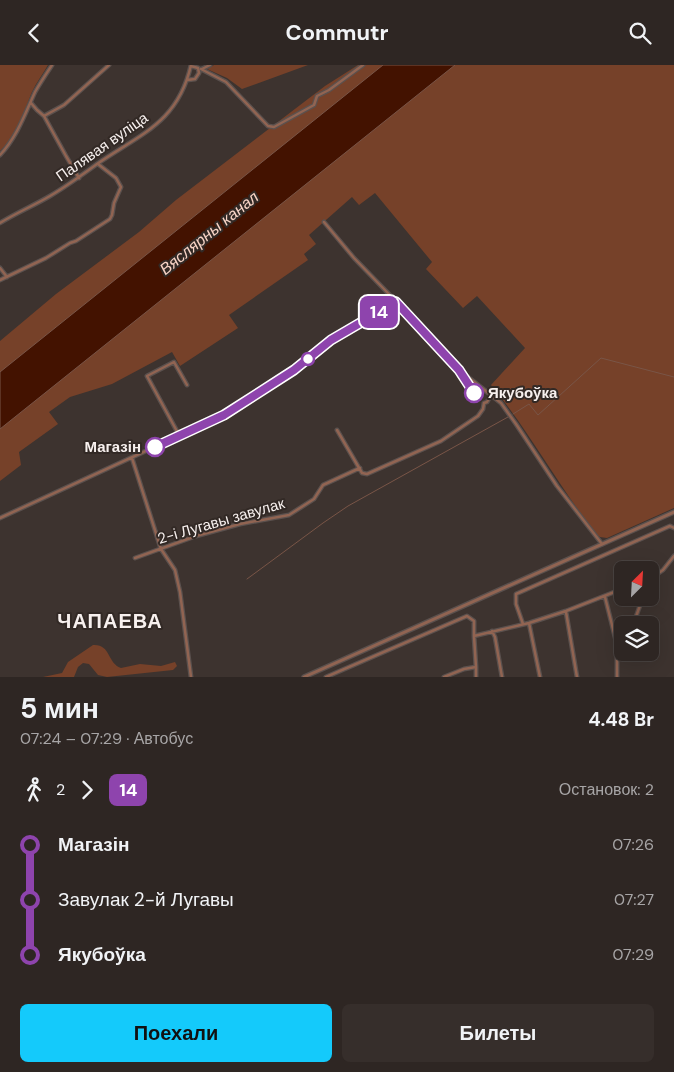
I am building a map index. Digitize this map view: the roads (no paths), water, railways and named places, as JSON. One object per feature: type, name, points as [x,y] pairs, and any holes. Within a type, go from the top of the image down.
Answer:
[{"type":"street","points":[[0,155],[10,145],[36,91],[52,65]]},
{"type":"street","points":[[44,116],[68,101],[109,65]]},
{"type":"street","points":[[191,65],[226,82],[268,126],[274,127],[314,105],[317,96],[329,90],[363,65]]},
{"type":"street","name":"Палявая вуліца","points":[[0,223],[17,212],[49,197],[150,130],[175,103],[187,80],[191,65]]},
{"type":"street","points":[[187,80],[195,79],[200,69],[210,65]]},
{"type":"street","points":[[31,103],[44,116],[79,178]]},
{"type":"street","points":[[0,280],[46,258],[110,219],[120,187],[116,178],[98,164]]},
{"type":"street","points":[[324,222],[354,258],[459,370],[501,403],[557,486],[602,544]]},
{"type":"street","points":[[0,268],[7,277]]},
{"type":"street","points":[[0,518],[224,415],[294,370],[331,340],[396,302]]},
{"type":"street","points":[[179,435],[147,377],[174,362],[187,385]]},
{"type":"street","name":"2-і Лугавы завулак","points":[[135,558],[196,536],[240,524],[289,515],[314,499],[323,485],[360,468],[362,473],[367,474],[441,441],[478,416],[483,409],[484,403],[490,399],[491,395]]},
{"type":"street","points":[[337,430],[360,468]]},
{"type":"street","points":[[132,458],[161,549],[175,570],[180,592],[191,677]]},
{"type":"street","points":[[304,677],[674,512]]},
{"type":"street","points":[[523,624],[516,604],[516,594],[670,526],[674,528]]},
{"type":"street","points":[[659,573],[674,556]]},
{"type":"street","points":[[474,636],[529,623],[614,593]]},
{"type":"street","points":[[605,597],[614,633]]},
{"type":"street","points":[[566,611],[577,677]]},
{"type":"street","points":[[326,677],[467,616],[474,621],[476,677]]},
{"type":"street","points":[[529,623],[540,677]]},
{"type":"street","points":[[492,631],[495,637],[502,677]]},
{"type":"street","points":[[618,661],[618,677]]},
{"type":"street","points":[[444,677],[464,669],[476,667]]},
{"type":"water","name":"Вяслярны канал","points":[[383,65],[455,65],[0,429],[0,372]]},
{"type":"waterway","points":[[513,414],[529,404],[538,415],[601,358],[674,377]]},
{"type":"waterway","points":[[247,579],[348,506],[508,417]]},
{"type":"place","name":"Якубоўка","points":[[474,393]]},
{"type":"place","name":"Магазін","points":[[155,447]]},
{"type":"district","name":"ЧАПАЕВА","points":[[110,621]]}]
